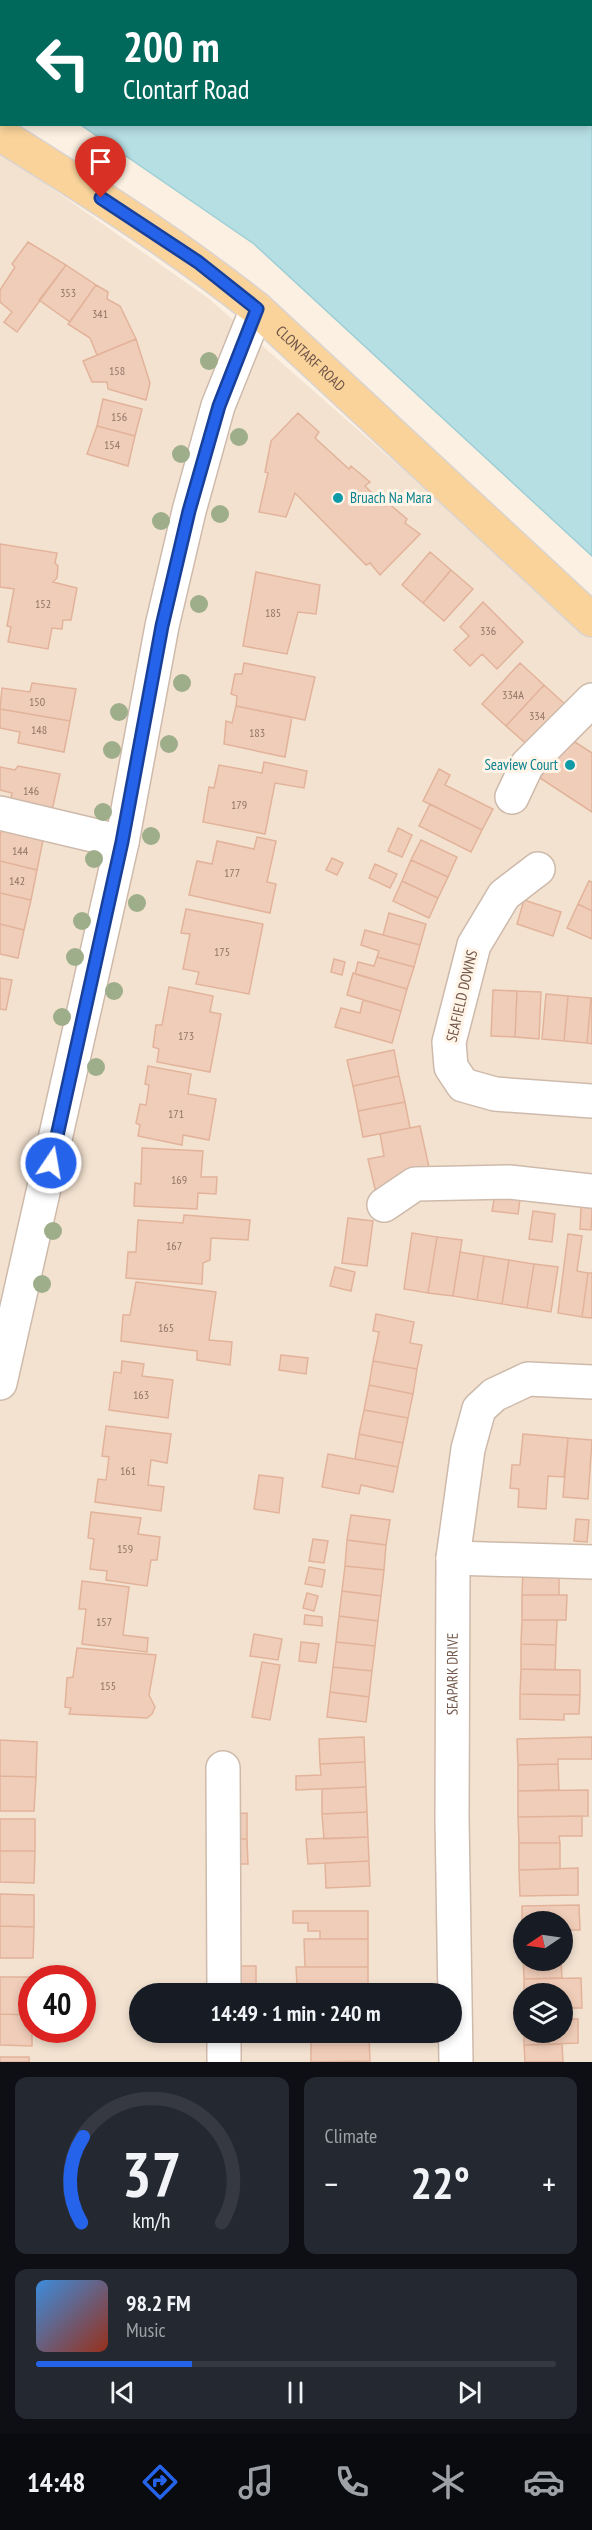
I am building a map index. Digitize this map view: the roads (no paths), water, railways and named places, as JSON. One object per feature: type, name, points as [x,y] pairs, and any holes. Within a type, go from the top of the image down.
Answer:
[{"type":"main road","name":"CLONTARF ROAD","points":[[0,134],[198,262],[257,309],[592,620]]},
{"type":"street","points":[[0,1383],[10,1298],[122,842],[162,626],[189,511],[219,406],[257,309]]},
{"type":"street","points":[[512,797],[527,765],[592,700]]},
{"type":"street","points":[[0,813],[122,842]]},
{"type":"street","name":"SEAFIELD DOWNS","points":[[538,869],[504,895],[474,945],[449,1042],[451,1067],[463,1085],[495,1094],[592,1101]]},
{"type":"street","points":[[384,1205],[415,1184],[509,1182],[592,1191]]},
{"type":"street","name":"SEAPARK DRIVE","points":[[456,2062],[452,1818],[453,1558],[468,1449],[479,1408],[494,1395],[528,1379],[592,1382]]},
{"type":"street","points":[[453,1558],[592,1562]]},
{"type":"street","points":[[224,1768],[224,1983]]},
{"type":"street","points":[[224,2043],[224,2062]]},
{"type":"water","points":[[82,126],[592,126],[592,556],[254,244]]},
{"type":"place","name":"Bruach Na Mara","points":[[338,498]]},
{"type":"place","name":"Seaview Court","points":[[570,765]]}]
